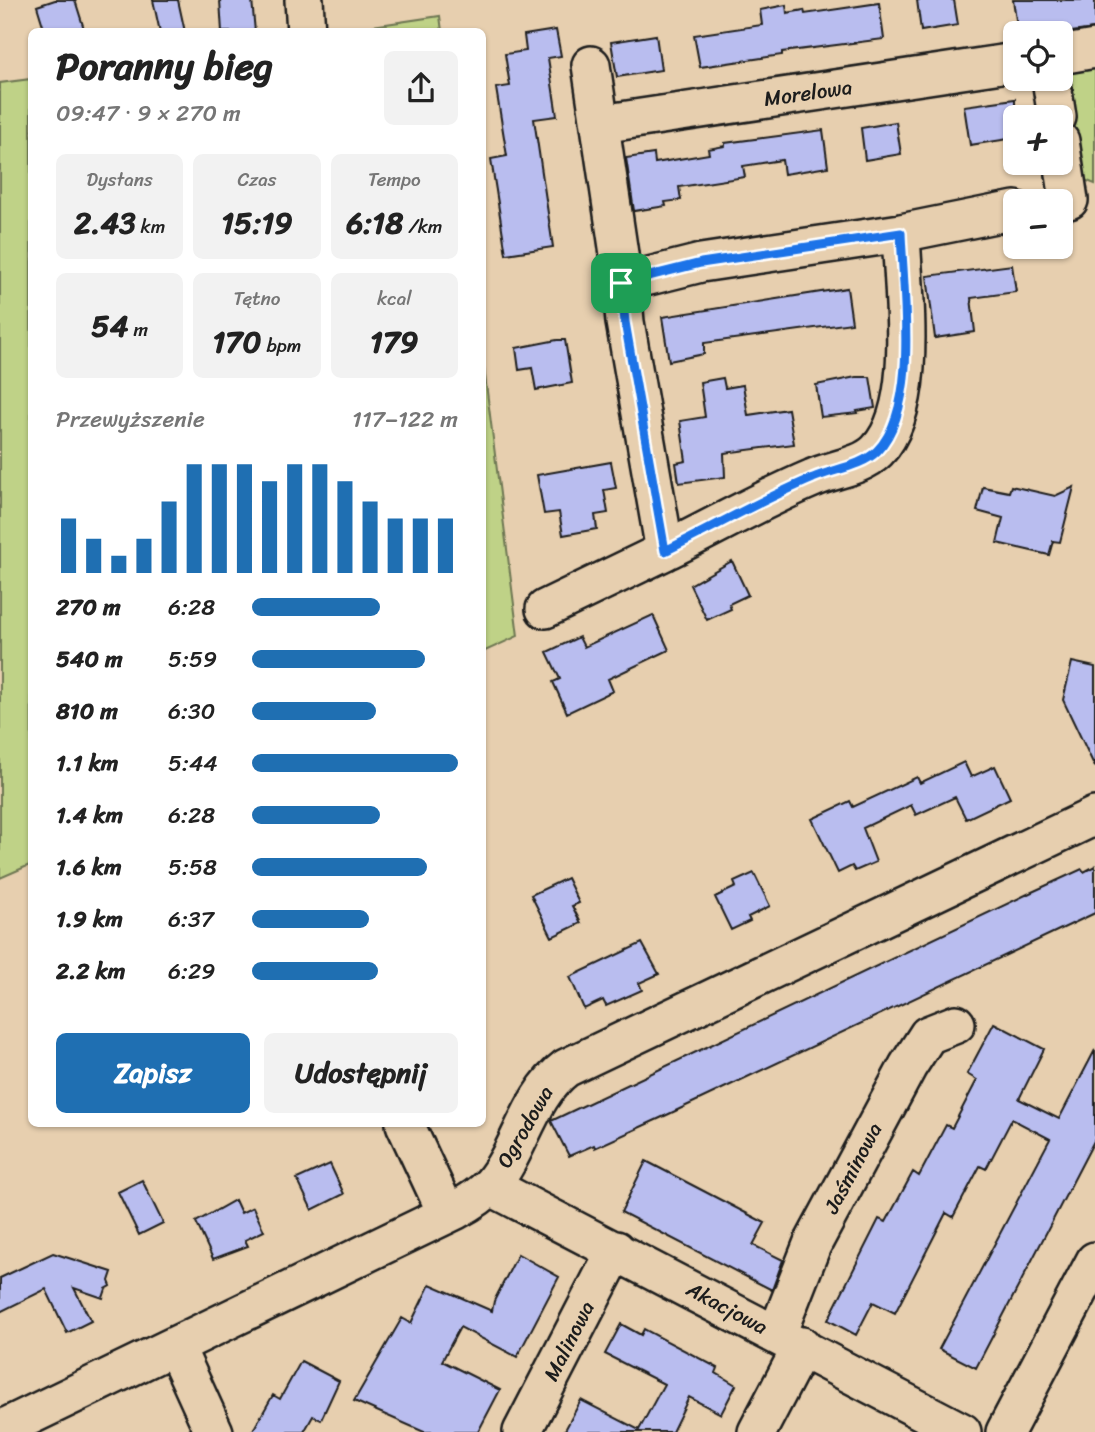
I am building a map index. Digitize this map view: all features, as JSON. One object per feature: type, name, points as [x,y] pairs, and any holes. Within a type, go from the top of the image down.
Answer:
[{"type":"street","points":[[304,0],[306,28]]},
{"type":"street","points":[[1073,53],[1095,49]]},
{"type":"street","name":"Morelowa","points":[[601,124],[1003,64]]},
{"type":"street","points":[[591,65],[601,124],[625,322],[665,551]]},
{"type":"street","points":[[1069,175],[1075,199]]},
{"type":"street","points":[[621,283],[701,263],[901,233],[1003,213]]},
{"type":"street","points":[[545,609],[814,477],[862,460],[876,452],[890,432],[900,407],[905,377],[901,233]]},
{"type":"street","name":"Ogrodowa","points":[[0,1430],[447,1214],[491,1186],[546,1088],[566,1068],[1095,816]]},
{"type":"street","name":"Jaśminowa","points":[[757,1432],[789,1340],[812,1245],[908,1066],[928,1035],[956,1024]]},
{"type":"street","points":[[406,1127],[447,1214]]},
{"type":"street","name":"Akacjowa","points":[[491,1186],[962,1432]]},
{"type":"street","name":"Malinowa","points":[[522,1432],[616,1250]]},
{"type":"street","points":[[1005,1432],[1095,1261]]},
{"type":"street","points":[[175,1346],[214,1432]]},
{"type":"green space","points":[[440,16],[442,28],[359,28]]},
{"type":"green space","points":[[1095,58],[1095,184],[1080,178],[1073,138],[1073,105],[1067,105],[1065,91],[1073,91],[1073,66]]},
{"type":"green space","points":[[28,79],[28,866],[0,878],[0,83]]},
{"type":"green space","points":[[486,384],[518,636],[486,651]]},
{"type":"building","points":[[55,0],[75,0],[84,28],[44,28],[37,6]]},
{"type":"building","points":[[153,0],[178,0],[184,28],[159,28]]},
{"type":"building","points":[[220,0],[252,0],[255,28],[222,28]]},
{"type":"building","points":[[917,0],[954,0],[958,25],[921,31]]},
{"type":"building","points":[[1013,0],[1095,0],[1095,29],[1073,32],[1073,21],[1016,21]]},
{"type":"building","points":[[879,3],[884,39],[782,52],[782,55],[700,67],[694,35],[762,25],[760,10],[786,5],[787,13],[804,10],[805,14]]},
{"type":"building","points":[[556,30],[561,56],[548,58],[557,116],[534,119],[553,247],[506,254],[491,159],[507,156],[496,88],[510,86],[505,54],[526,51],[524,35]]},
{"type":"building","points":[[656,35],[661,70],[617,77],[611,42]]},
{"type":"building","points":[[1015,99],[1015,105],[1003,105],[1003,140],[970,145],[964,106]]},
{"type":"building","points":[[896,122],[901,154],[865,160],[861,128]]},
{"type":"building","points":[[823,130],[828,167],[784,174],[782,160],[743,166],[745,177],[679,187],[681,200],[665,202],[666,206],[634,211],[626,158],[654,154],[655,163],[709,154],[708,149],[725,146],[725,143]]},
{"type":"building","points":[[1012,265],[1016,292],[971,298],[975,332],[935,338],[927,276]]},
{"type":"building","points":[[847,288],[852,323],[704,343],[704,354],[669,361],[662,317]]},
{"type":"building","points":[[565,340],[572,383],[536,390],[532,368],[519,370],[516,348]]},
{"type":"building","points":[[870,377],[875,408],[857,411],[858,413],[821,417],[816,385]]},
{"type":"building","points":[[723,378],[725,388],[743,385],[748,415],[788,409],[794,444],[724,453],[725,477],[679,483],[676,463],[686,461],[680,421],[705,417],[700,382]]},
{"type":"building","points":[[611,462],[616,488],[604,490],[608,513],[595,515],[597,529],[563,535],[559,512],[544,514],[537,475]]},
{"type":"building","points":[[1011,486],[1055,496],[1074,487],[1060,542],[1053,541],[1049,555],[997,543],[1003,518],[977,511],[983,487],[1009,492]]},
{"type":"building","points":[[732,561],[748,595],[729,604],[731,609],[707,620],[690,585]]},
{"type":"building","points":[[653,615],[669,650],[608,679],[613,691],[567,713],[553,682],[560,679],[547,652],[579,637],[584,647]]},
{"type":"building","points":[[1072,662],[1095,667],[1095,767],[1063,700]]},
{"type":"building","points":[[964,762],[971,777],[995,766],[1010,798],[966,819],[955,797],[916,815],[911,805],[863,828],[876,862],[855,871],[852,866],[838,873],[812,819],[850,801],[853,807],[917,777],[920,783]]},
{"type":"building","points":[[1095,866],[1095,913],[669,1114],[595,1148],[594,1145],[569,1156],[551,1121],[1032,892],[1082,869],[1084,872]]},
{"type":"building","points":[[754,873],[770,906],[748,917],[750,921],[731,930],[715,897],[736,887],[734,882]]},
{"type":"building","points":[[567,878],[579,903],[572,906],[581,923],[552,937],[531,895]]},
{"type":"building","points":[[642,943],[659,974],[639,983],[642,990],[606,1006],[603,1000],[584,1009],[570,977]]},
{"type":"building","points":[[994,1023],[1044,1049],[1019,1099],[1059,1119],[1095,1050],[1095,1139],[976,1368],[939,1349],[1050,1139],[1012,1119],[986,1169],[980,1166],[953,1217],[946,1213],[895,1313],[873,1302],[856,1335],[828,1320],[879,1219],[886,1222],[913,1172],[919,1176],[946,1125],[952,1128],[977,1080],[967,1074]]},
{"type":"building","points":[[646,1161],[765,1223],[753,1245],[783,1260],[772,1290],[621,1212]]},
{"type":"building","points":[[330,1164],[344,1194],[312,1210],[297,1179]]},
{"type":"building","points":[[142,1180],[163,1223],[139,1235],[118,1192]]},
{"type":"building","points":[[235,1200],[241,1213],[253,1207],[264,1231],[245,1240],[248,1246],[213,1259],[196,1222]]},
{"type":"building","points":[[53,1253],[112,1272],[109,1281],[111,1286],[106,1289],[103,1298],[74,1288],[91,1321],[67,1333],[46,1289],[0,1312],[0,1278]]},
{"type":"building","points":[[518,1254],[559,1277],[517,1357],[460,1327],[442,1361],[500,1390],[478,1432],[424,1432],[354,1401],[402,1318],[411,1323],[430,1284],[492,1311],[494,1301]]},
{"type":"building","points":[[621,1324],[641,1335],[644,1329],[718,1368],[716,1373],[736,1385],[721,1414],[689,1397],[672,1432],[564,1432],[581,1400],[639,1430],[664,1384],[605,1354]]},
{"type":"building","points":[[301,1361],[339,1381],[321,1420],[313,1416],[304,1432],[252,1432],[273,1395],[280,1399]]},
{"type":"route","points":[[901,233],[905,377],[900,407],[890,432],[876,452],[862,460],[814,477],[665,551],[625,322],[621,283],[701,263],[901,233]]}]
